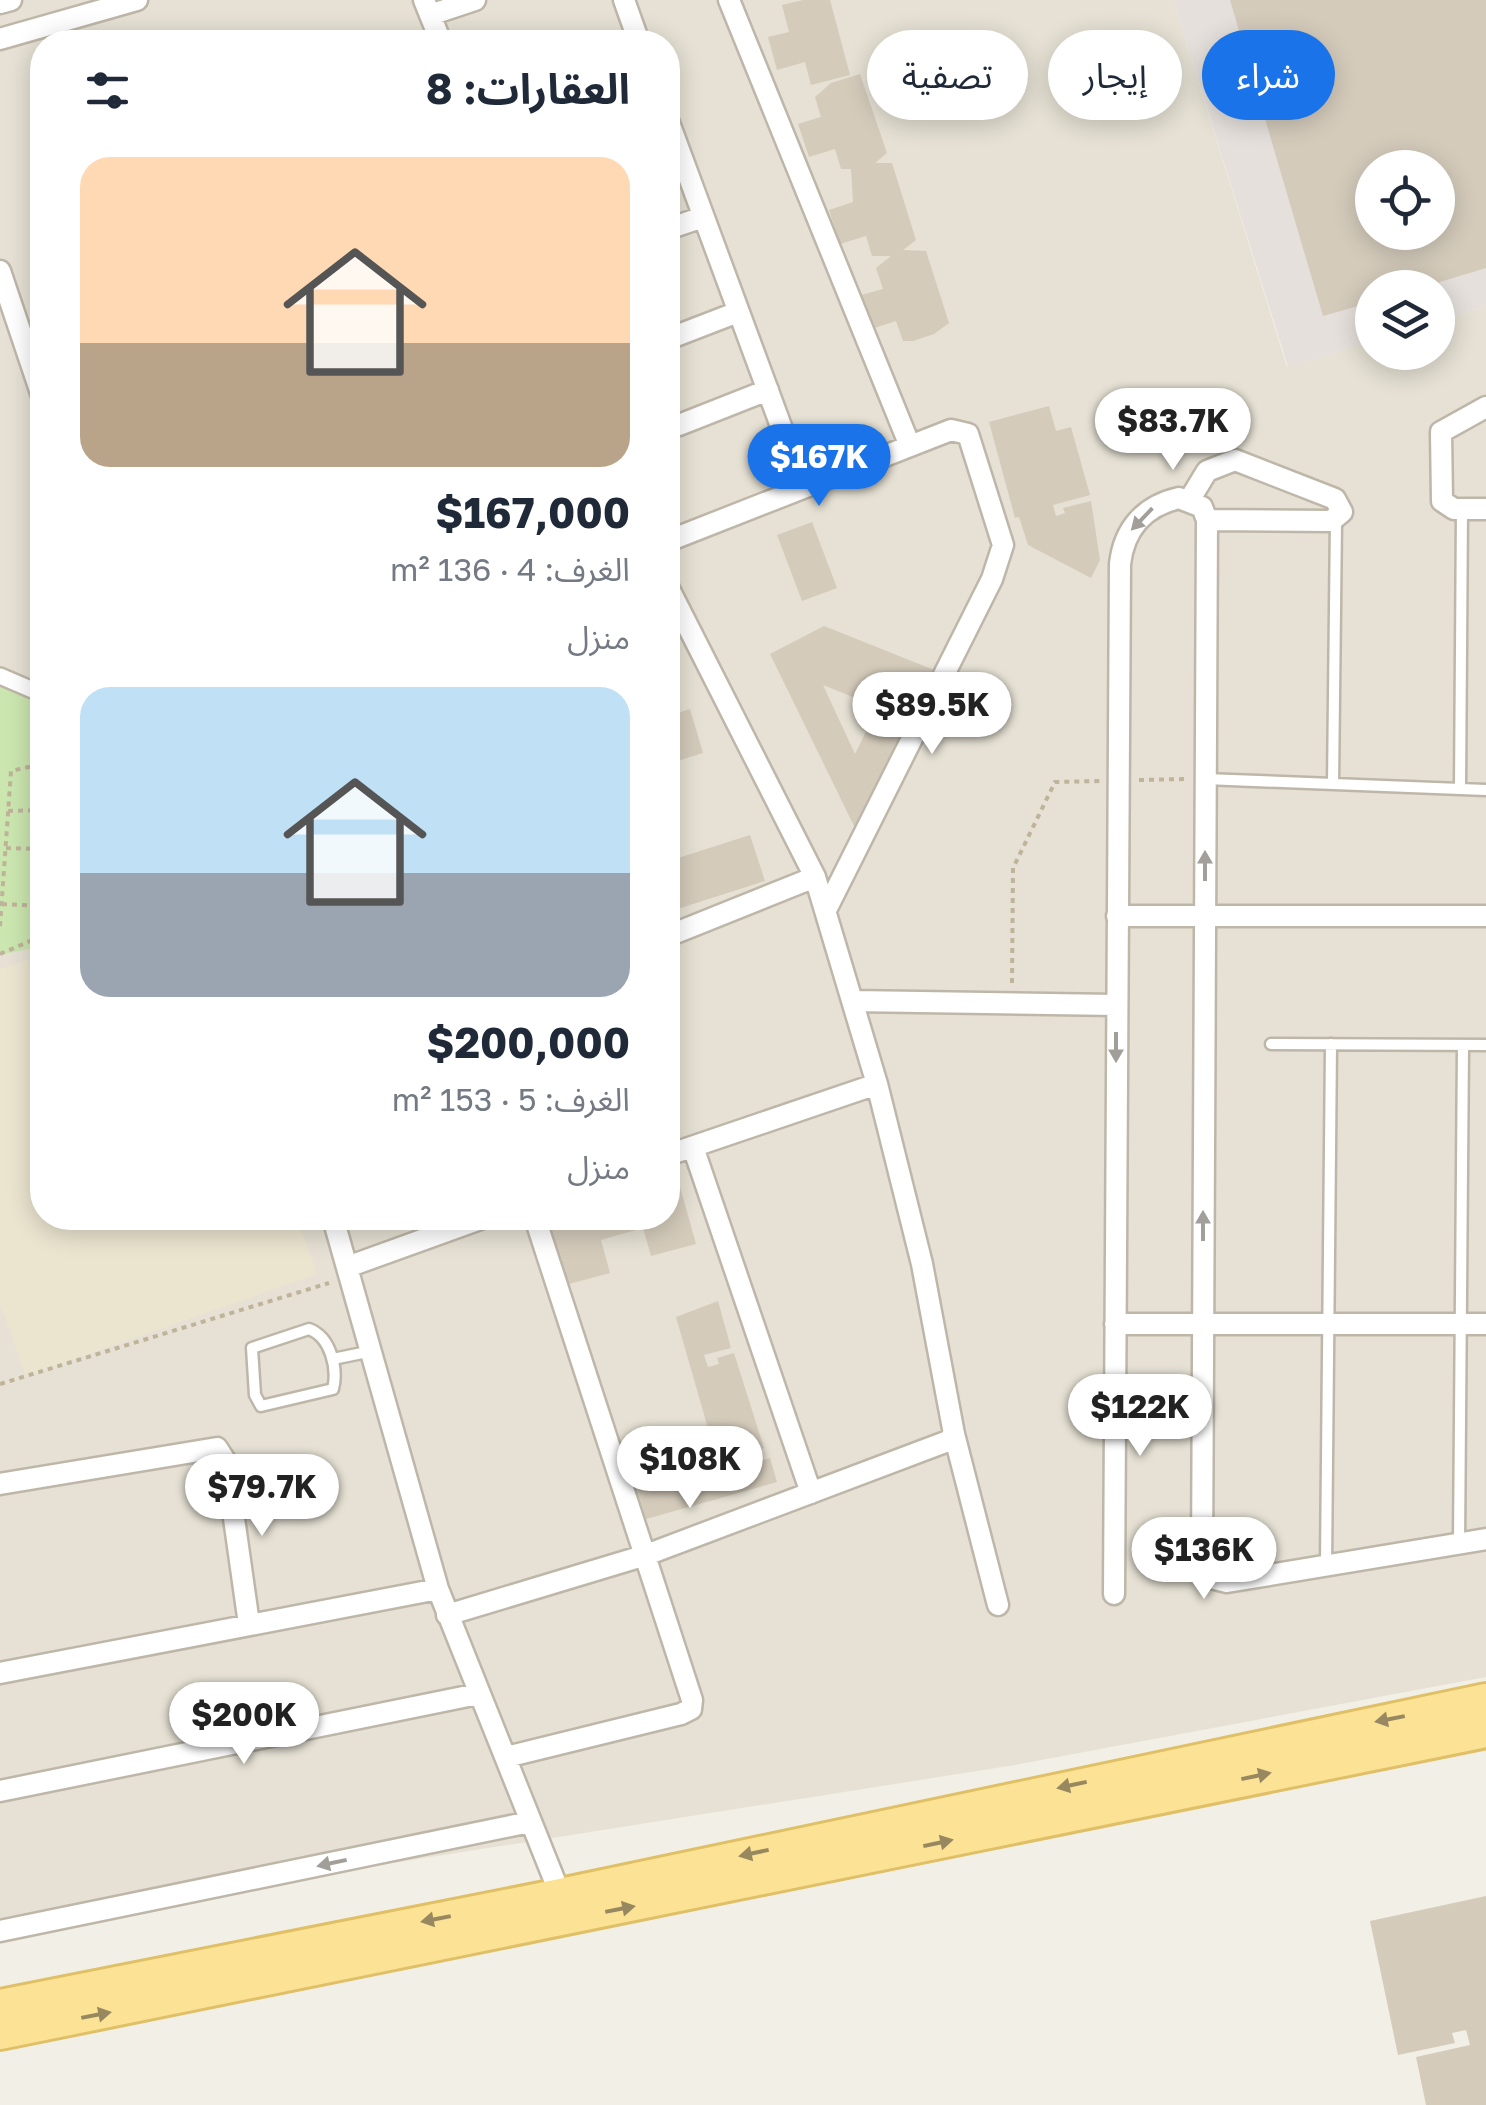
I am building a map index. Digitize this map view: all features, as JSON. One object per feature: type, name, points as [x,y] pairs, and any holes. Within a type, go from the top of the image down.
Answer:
[{"type":"main road","points":[[0,2034],[1486,1700]]},
{"type":"main road","points":[[0,2006],[565,1907],[1486,1731]]},
{"type":"street","points":[[0,3],[11,0]]},
{"type":"street","points":[[0,38],[137,0]]},
{"type":"street","points":[[427,8],[475,0]]},
{"type":"street","points":[[624,0],[634,30]]},
{"type":"street","points":[[729,0],[910,446]]},
{"type":"street","points":[[680,158],[792,456]]},
{"type":"street","points":[[680,225],[703,217]]},
{"type":"street","points":[[0,272],[30,358]]},
{"type":"street","points":[[680,334],[738,312]]},
{"type":"street","points":[[680,425],[768,390]]},
{"type":"street","points":[[1486,407],[1441,432],[1440,493],[1446,507],[1486,509]]},
{"type":"street","points":[[680,536],[952,430],[968,434],[1003,545],[992,579],[826,910]]},
{"type":"street","points":[[1190,499],[1207,471],[1235,460],[1335,499],[1342,512],[1336,520],[1208,520]]},
{"type":"street","points":[[1114,1594],[1122,550],[1133,526],[1153,507],[1178,498],[1190,499],[1208,520],[1202,1566],[1212,1578],[1227,1582],[1486,1538]]},
{"type":"street","points":[[680,611],[815,877],[826,910],[877,1084],[922,1264],[954,1434],[998,1605]]},
{"type":"street","points":[[0,676],[30,689]]},
{"type":"street","points":[[680,931],[815,877]]},
{"type":"street","points":[[1117,916],[1486,916]]},
{"type":"street","points":[[853,1000],[1116,1004]]},
{"type":"street","points":[[680,1151],[877,1084]]},
{"type":"street","points":[[692,1147],[811,1493]]},
{"type":"street","points":[[337,1230],[438,1590],[565,1907]]},
{"type":"street","points":[[351,1271],[453,1230]]},
{"type":"street","points":[[506,1757],[691,1709],[646,1554],[539,1230]]},
{"type":"street","points":[[1115,1324],[1486,1324]]},
{"type":"street","points":[[447,1615],[646,1554],[948,1441],[954,1434]]},
{"type":"street","points":[[0,1484],[217,1448],[226,1462],[249,1624]]},
{"type":"street","points":[[0,1673],[438,1590]]},
{"type":"street","points":[[0,1791],[478,1694]]},
{"type":"street","points":[[0,1931],[530,1822]]},
{"type":"lane","points":[[1460,788],[1462,509]]},
{"type":"lane","points":[[1333,784],[1336,520]]},
{"type":"lane","points":[[1206,779],[1486,790]]},
{"type":"lane","points":[[1272,1044],[1486,1045]]},
{"type":"lane","points":[[1326,1565],[1331,1044]]},
{"type":"lane","points":[[1459,1543],[1464,1045]]},
{"type":"lane","points":[[309,1329],[321,1335],[333,1358],[335,1385],[329,1393],[264,1407],[256,1401],[250,1356],[257,1343],[309,1329]]},
{"type":"lane","points":[[333,1358],[373,1350]]},
{"type":"path","points":[[0,926],[11,771],[30,767]]},
{"type":"path","points":[[1012,1002],[1014,868],[1055,782],[1206,779]]},
{"type":"path","points":[[8,811],[30,810]]},
{"type":"path","points":[[6,848],[30,849]]},
{"type":"path","points":[[2,904],[30,905]]},
{"type":"path","points":[[0,954],[30,941]]},
{"type":"path","points":[[0,1384],[351,1271]]},
{"type":"shaded area","points":[[0,0],[1173,0],[1202,93],[1202,120],[1210,120],[1287,367],[1355,346],[1355,370],[1455,370],[1455,316],[1486,306],[1486,1677],[1015,1765],[0,1925]]},
{"type":"shaded area","points":[[1173,0],[1486,0],[1486,306],[1455,316],[1455,270],[1355,270],[1355,346],[1288,367],[1211,120],[1335,120],[1335,30],[1202,30],[1202,93]]},
{"type":"shaded area","points":[[30,959],[30,1230],[301,1230],[317,1274],[26,1376],[0,1303],[0,969]]},
{"type":"green space","points":[[0,682],[30,695],[30,949],[0,955]]},
{"type":"building","points":[[830,0],[850,75],[811,85],[805,62],[777,70],[768,37],[789,32],[782,5]]},
{"type":"building","points":[[1230,0],[1486,0],[1486,268],[1455,277],[1455,270],[1355,270],[1355,307],[1323,316],[1265,120],[1335,120],[1335,30],[1239,30]]},
{"type":"building","points":[[860,74],[867,94],[867,120],[876,120],[887,153],[875,163],[892,163],[916,240],[903,250],[926,251],[949,323],[934,334],[903,341],[896,321],[871,329],[861,295],[883,289],[876,268],[891,256],[872,256],[866,236],[840,244],[829,210],[853,202],[851,169],[841,169],[835,149],[809,157],[798,124],[821,117],[815,97],[831,83]]},
{"type":"building","points":[[1049,406],[1056,431],[1071,427],[1090,495],[1053,505],[1056,516],[1065,513],[1063,508],[1091,501],[1100,560],[1091,578],[1028,545],[1019,517],[1015,518],[989,422]]},
{"type":"building","points":[[812,522],[837,588],[802,601],[777,535]]},
{"type":"building","points":[[824,626],[934,670],[856,830],[770,654]],"holes":[[[823,685],[878,707],[855,754]]]},
{"type":"building","points":[[690,709],[703,753],[680,760],[680,712]]},
{"type":"building","points":[[750,835],[765,881],[680,908],[680,857]]},
{"type":"building","points":[[680,1187],[696,1244],[651,1256],[644,1230],[680,1230]]},
{"type":"building","points":[[549,1230],[636,1230],[601,1240],[610,1273],[565,1285]]},
{"type":"building","points":[[718,1301],[731,1348],[704,1355],[708,1367],[719,1364],[717,1358],[734,1353],[764,1448],[738,1456],[740,1466],[770,1458],[777,1482],[646,1519],[624,1447],[670,1435],[679,1467],[716,1456],[676,1317]]},
{"type":"building","points":[[1486,1896],[1486,2105],[1426,2105],[1416,2057],[1470,2045],[1466,2030],[1452,2033],[1455,2043],[1398,2055],[1370,1921]]}]
